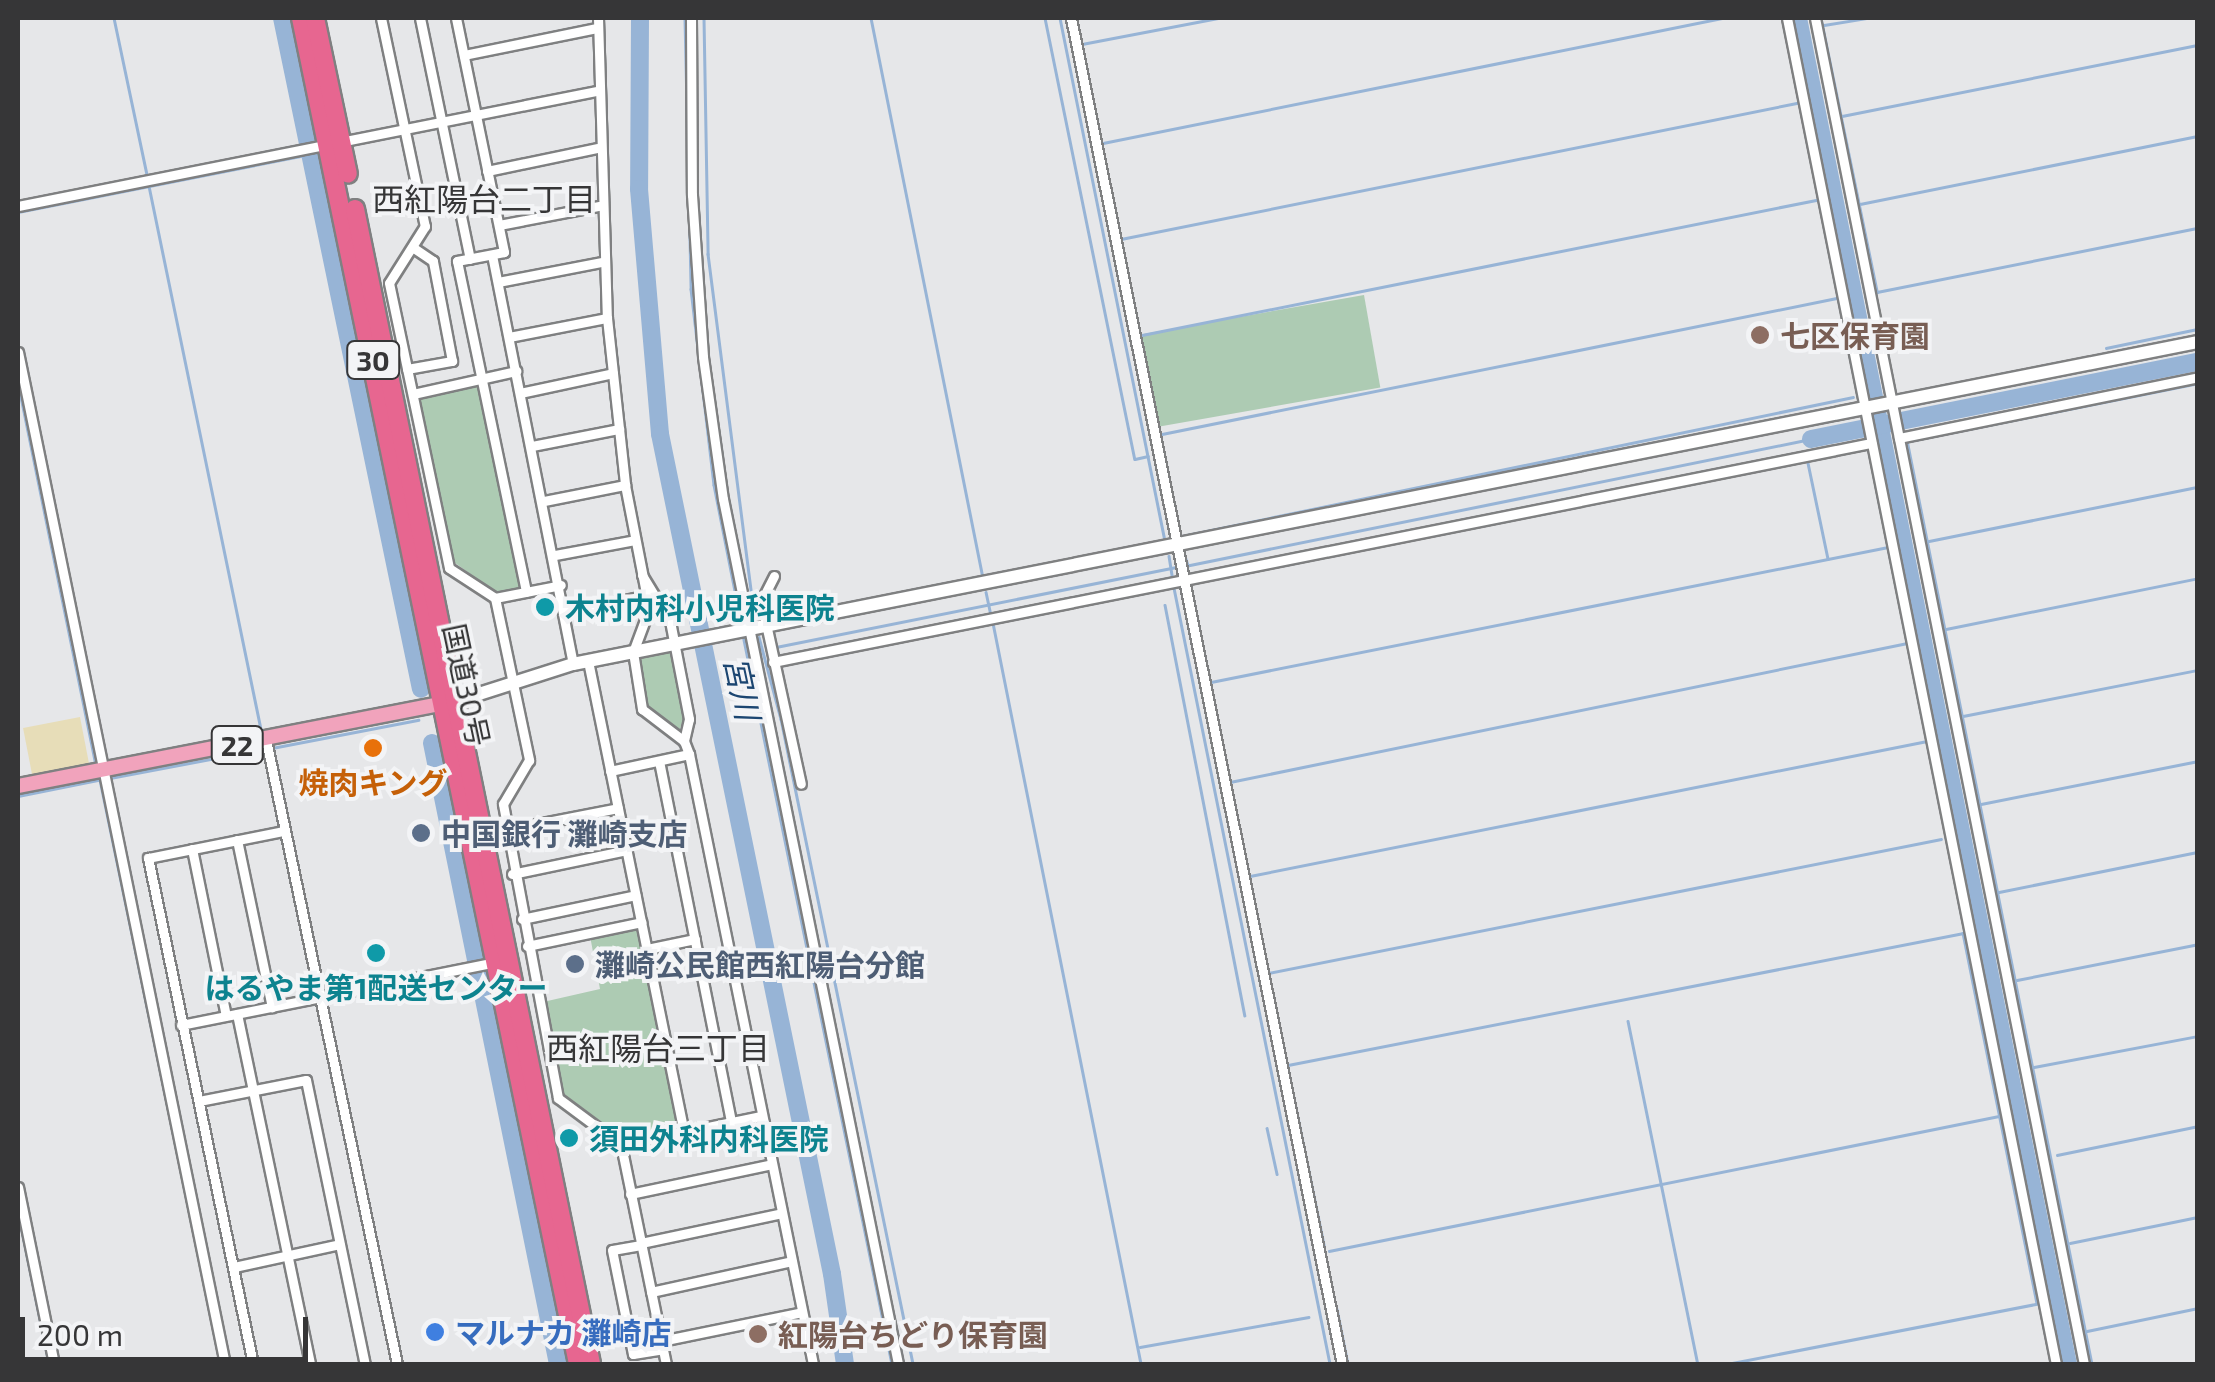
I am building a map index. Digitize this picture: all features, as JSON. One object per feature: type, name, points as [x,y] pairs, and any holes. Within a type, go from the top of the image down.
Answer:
[{"type":"highway","name":"国道30号","points":[[301,18],[450,702],[491,963],[578,1364]]},
{"type":"highway","name":"国道30号","points":[[315,18],[329,144]]},
{"type":"highway","name":"国道30号","points":[[491,963],[591,1364]]},
{"type":"main road","name":"22","points":[[18,786],[106,776],[268,745],[450,702]]},
{"type":"street","points":[[381,18],[425,226],[388,283],[450,568],[495,598],[561,585]]},
{"type":"street","points":[[420,18],[470,259]]},
{"type":"street","points":[[456,18],[504,252],[457,262],[526,592]]},
{"type":"street","points":[[691,18],[690,138],[703,358],[741,632],[778,715],[801,784]]},
{"type":"street","points":[[1071,18],[1342,1364]]},
{"type":"street","points":[[1788,18],[2056,1364]]},
{"type":"street","points":[[1815,18],[2084,1364]]},
{"type":"street","points":[[464,56],[597,23],[602,262],[625,485],[649,609],[634,652],[642,709],[684,741],[689,754],[814,1364]]},
{"type":"street","points":[[18,206],[596,90]]},
{"type":"street","points":[[487,171],[597,148]]},
{"type":"street","points":[[499,226],[600,206]]},
{"type":"street","points":[[407,369],[452,361],[433,260],[412,247]]},
{"type":"street","points":[[492,255],[566,612],[618,808],[684,1132]]},
{"type":"street","points":[[498,282],[602,262]]},
{"type":"street","points":[[509,337],[607,318]]},
{"type":"street","points":[[450,702],[512,688],[580,663],[1179,551],[2198,342]]},
{"type":"street","points":[[18,352],[225,1364]]},
{"type":"street","points":[[412,394],[516,371]]},
{"type":"street","points":[[520,393],[613,373]]},
{"type":"street","points":[[1898,434],[2198,377]]},
{"type":"street","points":[[532,446],[620,429]]},
{"type":"street","points":[[773,662],[1870,439]]},
{"type":"street","points":[[544,501],[625,485]]},
{"type":"street","points":[[555,555],[635,540]]},
{"type":"street","points":[[640,572],[666,610],[677,644],[689,719],[684,741]]},
{"type":"street","points":[[774,576],[761,601],[778,715],[898,1364]]},
{"type":"street","points":[[566,612],[644,596]]},
{"type":"street","points":[[495,598],[529,760],[502,804],[512,874],[558,1098],[620,1145],[666,1364]]},
{"type":"street","points":[[268,745],[397,1364]]},
{"type":"street","points":[[610,772],[689,754]]},
{"type":"street","points":[[658,761],[732,1122]]},
{"type":"street","points":[[506,830],[618,808]]},
{"type":"street","points":[[254,1364],[148,858],[284,831]]},
{"type":"street","points":[[236,840],[272,1007]]},
{"type":"street","points":[[192,850],[226,1016]]},
{"type":"street","points":[[512,874],[627,850]]},
{"type":"street","points":[[522,919],[636,894]]},
{"type":"street","points":[[527,946],[642,922]]},
{"type":"street","points":[[647,949],[694,939]]},
{"type":"street","points":[[182,1025],[491,963]]},
{"type":"street","points":[[237,1014],[310,1364]]},
{"type":"street","points":[[200,1101],[306,1080],[366,1364]]},
{"type":"street","points":[[620,1145],[761,1116]]},
{"type":"street","points":[[630,1194],[772,1164]]},
{"type":"street","points":[[18,1186],[54,1364]]},
{"type":"street","points":[[782,1213],[612,1250],[633,1354],[802,1312]]},
{"type":"street","points":[[234,1267],[340,1244]]},
{"type":"street","points":[[651,1292],[792,1261]]},
{"type":"green space","points":[[1364,295],[1380,388],[1157,427],[1140,334]]},
{"type":"green space","points":[[480,382],[522,589],[498,594],[451,560],[419,396]]},
{"type":"green space","points":[[672,651],[685,715],[678,734],[648,709],[639,664],[643,656]]},
{"type":"green space","points":[[638,927],[680,1128],[622,1141],[562,1099],[543,1002],[600,989],[590,936]]},
{"type":"sand","points":[[80,717],[89,763],[32,774],[23,728]]},
{"type":"waterway","points":[[114,18],[147,175]]},
{"type":"waterway","points":[[282,18],[421,689]]},
{"type":"waterway","name":"宮川","points":[[640,18],[639,189],[660,434],[832,1274],[845,1364]]},
{"type":"waterway","points":[[685,18],[691,289],[714,485],[742,627]]},
{"type":"waterway","points":[[704,18],[708,254],[755,620]]},
{"type":"waterway","points":[[871,18],[983,578]]},
{"type":"waterway","points":[[1045,18],[1135,459],[1148,456]]},
{"type":"waterway","points":[[1060,18],[1165,541]]},
{"type":"waterway","points":[[1082,44],[1218,18]]},
{"type":"waterway","points":[[1103,143],[1722,18]]},
{"type":"waterway","points":[[1798,18],[2068,1364]]},
{"type":"waterway","points":[[1821,18],[1877,292],[2198,228]]},
{"type":"waterway","points":[[1824,25],[1867,18]]},
{"type":"waterway","points":[[1842,116],[2198,45]]},
{"type":"waterway","points":[[1810,101],[1814,100]]},
{"type":"waterway","points":[[1121,239],[1797,103]]},
{"type":"waterway","points":[[1860,204],[2198,136]]},
{"type":"waterway","points":[[18,212],[311,154]]},
{"type":"waterway","points":[[149,186],[261,729]]},
{"type":"waterway","points":[[1142,335],[1816,200]]},
{"type":"waterway","points":[[1162,434],[1837,298]]},
{"type":"waterway","points":[[2106,348],[2198,329]]},
{"type":"waterway","points":[[1811,439],[2198,362]]},
{"type":"waterway","points":[[18,382],[95,762]]},
{"type":"waterway","points":[[1909,441],[2198,383]]},
{"type":"waterway","points":[[1868,393],[1873,392]]},
{"type":"waterway","points":[[1182,536],[1853,397]]},
{"type":"waterway","points":[[1903,421],[1904,426]]},
{"type":"waterway","points":[[1185,566],[1811,439]]},
{"type":"waterway","points":[[1907,440],[2092,1364]]},
{"type":"waterway","points":[[1808,463],[1828,559]]},
{"type":"waterway","points":[[1929,541],[2198,487]]},
{"type":"waterway","points":[[1211,682],[1888,547]]},
{"type":"waterway","points":[[1184,553],[1188,565]]},
{"type":"waterway","points":[[1169,556],[1173,580]]},
{"type":"waterway","points":[[776,647],[1177,567]]},
{"type":"waterway","points":[[1946,629],[2198,578]]},
{"type":"waterway","points":[[1174,588],[1330,1364]]},
{"type":"waterway","points":[[986,592],[991,615]]},
{"type":"waterway","points":[[1165,605],[1245,1015]]},
{"type":"waterway","points":[[993,623],[1141,1364]]},
{"type":"waterway","points":[[743,635],[892,1364]]},
{"type":"waterway","points":[[759,637],[781,719],[913,1364]]},
{"type":"waterway","points":[[1230,782],[1907,643]]},
{"type":"waterway","points":[[1963,716],[2198,670]]},
{"type":"waterway","points":[[272,748],[418,720]]},
{"type":"waterway","points":[[1938,738],[1942,737]]},
{"type":"waterway","points":[[1250,876],[1927,741]]},
{"type":"waterway","points":[[432,743],[558,1364]]},
{"type":"waterway","points":[[110,778],[264,749]]},
{"type":"waterway","points":[[1981,804],[2198,761]]},
{"type":"waterway","points":[[18,796],[98,780]]},
{"type":"waterway","points":[[100,780],[221,1364]]},
{"type":"waterway","points":[[1957,837],[1963,836]]},
{"type":"waterway","points":[[1324,1247],[1268,973],[1941,839]]},
{"type":"waterway","points":[[1999,892],[2198,852]]},
{"type":"waterway","points":[[1288,1065],[1963,933],[2037,1304]]},
{"type":"waterway","points":[[2017,980],[2198,944]]},
{"type":"waterway","points":[[1628,1021],[1698,1364]]},
{"type":"waterway","points":[[2034,1067],[2198,1036]]},
{"type":"waterway","points":[[1329,1251],[1999,1116]]},
{"type":"waterway","points":[[2057,1155],[2198,1126]]},
{"type":"waterway","points":[[1267,1128],[1277,1174]]},
{"type":"waterway","points":[[18,1211],[49,1364]]},
{"type":"waterway","points":[[2070,1243],[2198,1217]]},
{"type":"waterway","points":[[2050,1301],[2055,1300]]},
{"type":"waterway","points":[[1727,1364],[2035,1304]]},
{"type":"waterway","points":[[2087,1331],[2198,1308]]},
{"type":"waterway","points":[[1337,1309],[1348,1364]]},
{"type":"waterway","points":[[1140,1347],[1308,1317]]},
{"type":"place","name":"七区保育園","points":[[1760,335]]},
{"type":"place","name":"木村内科小児科医院","points":[[545,607]]},
{"type":"place","name":"焼肉キング","points":[[373,748]]},
{"type":"place","name":"中国銀行 灘崎支店","points":[[421,833]]},
{"type":"place","name":"はるやま第1配送センター","points":[[376,953]]},
{"type":"place","name":"灘崎公民館西紅陽台分館","points":[[575,964]]},
{"type":"place","name":"須田外科内科医院","points":[[569,1138]]},
{"type":"place","name":"マルナカ 灘崎店","points":[[435,1332]]},
{"type":"place","name":"紅陽台ちどり保育園","points":[[758,1334]]},
{"type":"district","name":"西紅陽台二丁目","points":[[484,198]]},
{"type":"district","name":"西紅陽台三丁目","points":[[658,1047]]}]
